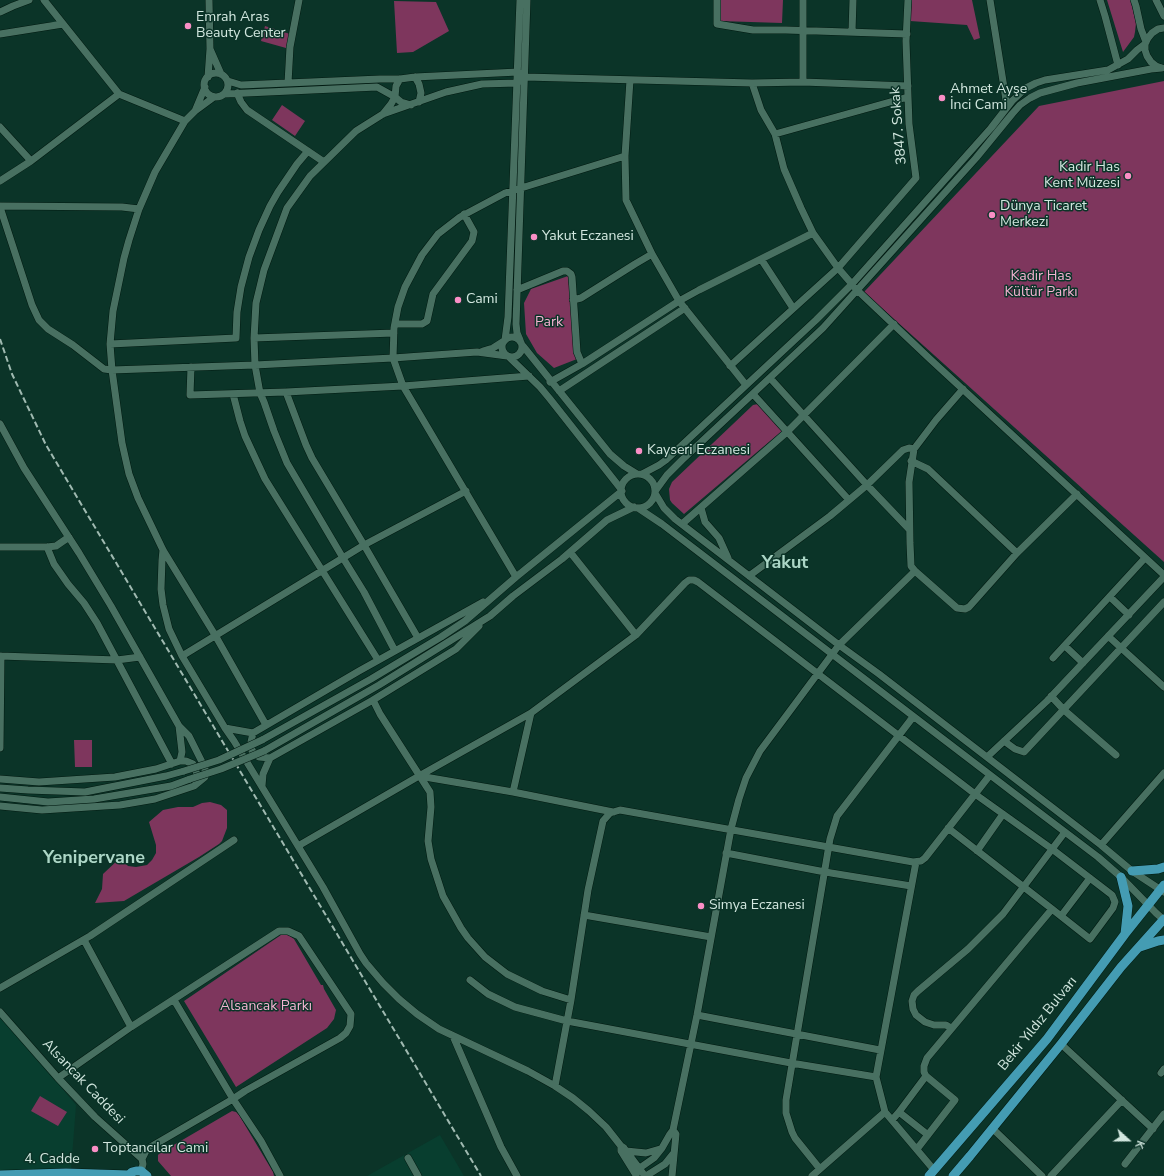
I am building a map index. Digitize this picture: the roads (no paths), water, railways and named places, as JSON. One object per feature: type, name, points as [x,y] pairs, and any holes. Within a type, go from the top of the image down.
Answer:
[{"type":"main road","points":[[1132,871],[1158,870],[1164,867]]},
{"type":"main road","points":[[1121,877],[1128,906],[1125,934]]},
{"type":"main road","name":"Bekir Yıldız Bulvarı","points":[[931,1173],[1047,1039],[1125,934],[1163,889]]},
{"type":"main road","points":[[952,1176],[1062,1044],[1121,967],[1164,920]]},
{"type":"main road","points":[[1138,948],[1164,940]]},
{"type":"main road","points":[[129,1175],[136,1171],[144,1174]]},
{"type":"main road","name":"4. Cadde","points":[[0,1175],[66,1173],[129,1175]]},
{"type":"street","points":[[0,12],[29,0]]},
{"type":"street","points":[[44,0],[119,94],[185,121]]},
{"type":"street","points":[[195,111],[208,77],[210,49],[209,0]]},
{"type":"street","points":[[288,83],[290,47],[299,0]]},
{"type":"street","points":[[477,352],[516,357],[522,350],[516,324],[517,83],[520,0]]},
{"type":"street","points":[[527,0],[525,78],[508,317],[502,348],[504,354],[529,376],[550,399],[611,474],[622,490]]},
{"type":"street","points":[[717,0],[717,24],[753,30],[907,34]]},
{"type":"street","points":[[803,82],[804,0]]},
{"type":"street","points":[[852,32],[853,0]]},
{"type":"street","name":"3847. Sokak","points":[[730,366],[838,268],[916,178],[908,97],[908,0]]},
{"type":"street","points":[[990,0],[1008,105]]},
{"type":"street","points":[[1100,0],[1118,65]]},
{"type":"street","points":[[1134,0],[1146,43]]},
{"type":"street","points":[[1156,0],[1164,16]]},
{"type":"street","points":[[0,34],[63,24]]},
{"type":"street","points":[[1163,68],[1150,62],[1145,50],[1148,38],[1152,33],[1158,29],[1164,28]]},
{"type":"street","points":[[1146,43],[1128,59],[1108,70],[1045,80],[1026,88],[1008,105],[991,128],[852,284],[816,320],[666,460],[659,465],[639,474],[631,475],[623,483],[622,490],[624,500],[628,504],[662,524],[1098,857],[1121,877],[1164,920]]},
{"type":"street","points":[[210,49],[221,74],[225,76],[228,81],[228,87],[225,94]]},
{"type":"street","points":[[253,733],[251,742],[252,751],[259,757],[270,758],[373,700],[456,649],[513,596],[570,552],[607,520],[636,508],[649,505],[653,500],[655,491],[667,475],[823,328],[976,158],[1020,105],[1040,93],[1077,83],[1163,68]]},
{"type":"street","points":[[228,81],[241,85],[380,79],[400,80],[415,77],[518,72],[525,78]]},
{"type":"street","points":[[208,77],[213,74],[221,74]]},
{"type":"street","points":[[415,77],[420,84],[421,92],[419,102]]},
{"type":"street","points":[[395,651],[364,592],[287,463],[260,393],[255,365],[254,338],[256,302],[264,270],[287,208],[310,176],[356,131],[383,114],[446,92],[482,84],[517,83],[525,78],[752,83],[803,82],[908,86]]},
{"type":"street","points":[[383,114],[395,97],[396,86],[400,80]]},
{"type":"street","points":[[630,80],[625,156],[626,200],[652,254],[679,301],[746,385]]},
{"type":"street","points":[[752,83],[761,110],[775,134],[784,169],[800,208],[813,234],[838,268],[857,290],[930,359],[1164,576],[1129,615],[1051,696],[987,757]]},
{"type":"street","points":[[205,88],[207,93],[218,98],[225,94],[237,93],[377,87],[401,102],[411,105]]},
{"type":"street","points":[[237,93],[240,102],[247,110],[324,162]]},
{"type":"street","points":[[0,181],[31,161],[119,94]]},
{"type":"street","points":[[214,97],[195,111],[185,121],[155,172],[140,209],[129,240],[113,310],[110,344],[112,370],[122,443],[129,474],[138,498],[163,550],[216,635],[266,725]]},
{"type":"street","points":[[775,134],[908,97]]},
{"type":"street","points":[[0,127],[31,161]]},
{"type":"street","points":[[110,344],[236,338],[238,300],[254,242],[274,199],[287,178],[308,151]]},
{"type":"street","points":[[516,577],[403,386],[393,358],[394,333],[398,307],[405,287],[422,255],[438,234],[464,214],[498,196],[625,156]]},
{"type":"street","points":[[140,209],[122,207],[0,206],[32,305],[39,320],[48,329],[73,345],[104,369],[112,370],[255,365],[477,352],[493,348],[504,340],[513,337],[521,343],[550,382],[610,454],[624,466],[639,474],[647,476],[652,480],[655,491],[664,508],[682,524],[1101,844],[1132,871],[1163,889]]},
{"type":"street","points":[[395,324],[422,324],[427,321],[433,294],[472,242],[474,232],[464,214]]},
{"type":"street","points":[[550,382],[582,364],[679,301],[813,234]]},
{"type":"street","points":[[573,300],[581,298],[652,254]]},
{"type":"street","points":[[761,259],[793,308]]},
{"type":"street","points":[[517,290],[563,271],[567,271],[571,274],[577,352],[582,364]]},
{"type":"street","points":[[559,392],[685,308]]},
{"type":"street","points":[[682,524],[788,431],[894,324]]},
{"type":"street","points":[[254,338],[394,333]]},
{"type":"street","points":[[191,367],[190,395],[403,386],[529,376]]},
{"type":"street","points":[[770,378],[867,485],[910,529]]},
{"type":"street","points":[[963,390],[936,420],[914,449],[909,482],[911,566],[948,602],[957,608],[964,610],[969,607],[1017,553],[1076,494]]},
{"type":"street","points":[[286,392],[309,452],[418,638]]},
{"type":"street","points":[[233,394],[245,436],[265,479],[378,660]]},
{"type":"street","points":[[753,394],[850,500]]},
{"type":"street","points":[[0,424],[24,468],[69,537],[111,606],[179,726],[189,736],[205,768],[205,777],[194,786],[155,799],[120,805],[42,810],[0,806]]},
{"type":"street","points":[[749,576],[850,500],[903,450],[909,448],[914,449]]},
{"type":"street","points":[[911,461],[928,469],[1017,553]]},
{"type":"street","points":[[0,788],[85,792],[184,771],[219,760],[262,740],[371,679],[466,621],[516,577],[622,490]]},
{"type":"street","points":[[182,656],[364,545],[466,491]]},
{"type":"street","points":[[701,508],[705,522],[719,538],[728,560]]},
{"type":"street","points":[[0,548],[56,546],[69,537]]},
{"type":"street","points":[[48,547],[54,564],[91,613],[172,764]]},
{"type":"street","points":[[163,550],[161,589],[163,605],[169,629],[182,656],[323,887],[360,954],[376,974],[391,991],[417,1014],[439,1030],[528,1070],[573,1098],[606,1127],[623,1148],[646,1153],[655,1152],[662,1148]]},
{"type":"street","points":[[570,552],[636,635]]},
{"type":"street","points":[[1053,658],[1145,558]]},
{"type":"street","points":[[636,1172],[654,1158],[673,1130],[697,1015],[726,853],[742,788],[760,751],[839,645],[915,571]]},
{"type":"street","points":[[298,846],[532,713],[636,635],[689,580],[694,580],[704,586],[975,794],[1052,849],[1112,895],[1115,902],[1113,908],[1090,939],[948,828]]},
{"type":"street","points":[[225,728],[253,733],[378,660],[496,595]]},
{"type":"street","points":[[1110,597],[1129,615]]},
{"type":"street","points":[[1004,741],[1015,749],[1024,752],[1164,602]]},
{"type":"street","points":[[0,797],[48,802],[94,799],[171,786],[221,769],[264,751],[379,685],[490,616]]},
{"type":"street","points":[[1108,636],[1164,687]]},
{"type":"street","points":[[1065,646],[1083,663]]},
{"type":"street","points":[[0,748],[0,656],[117,660],[140,657]]},
{"type":"street","points":[[1051,696],[1064,710],[1116,755]]},
{"type":"street","points":[[373,700],[380,714],[430,792],[431,807],[428,841],[431,859],[443,896],[461,928],[468,938],[486,957],[507,974],[542,991],[571,1000]]},
{"type":"street","points":[[513,792],[532,713]]},
{"type":"street","points":[[820,1169],[795,1138],[787,1120],[786,1100],[796,1034],[832,831],[837,816],[914,717]]},
{"type":"street","points":[[179,726],[182,752],[180,761]]},
{"type":"street","points":[[262,786],[263,774],[270,758]]},
{"type":"street","points":[[0,779],[39,782],[115,776],[156,769],[180,761],[186,761],[193,764],[197,774],[197,779],[194,786]]},
{"type":"street","points":[[1101,844],[1164,773]]},
{"type":"street","points":[[555,1086],[571,1000],[588,890],[603,821],[607,815],[620,810],[829,848],[916,862],[925,858],[990,775]]},
{"type":"street","points":[[419,776],[513,792],[613,812]]},
{"type":"street","points":[[977,851],[1003,814]]},
{"type":"street","points":[[951,1028],[944,1025],[934,1025],[924,1022],[916,1015],[913,1009],[912,1001],[914,995],[918,990],[968,949],[1003,914],[1065,832]]},
{"type":"street","points":[[0,988],[84,940],[234,840]]},
{"type":"street","points":[[726,853],[825,872],[911,886]]},
{"type":"street","points":[[916,862],[876,1077],[884,1112],[917,1149],[931,1173]]},
{"type":"street","points":[[1061,916],[1090,878]]},
{"type":"street","points":[[917,1149],[955,1100],[926,1076],[923,1069],[924,1062],[1052,909]]},
{"type":"street","points":[[584,915],[711,937]]},
{"type":"street","points":[[58,1078],[131,1027],[279,931],[293,932],[302,939],[351,1014],[350,1026],[343,1036],[245,1091],[147,1149],[142,1159],[144,1174]]},
{"type":"street","points":[[84,940],[131,1027]]},
{"type":"street","points":[[470,980],[488,994],[515,1007],[567,1021],[792,1063],[876,1077]]},
{"type":"street","points":[[174,1000],[233,1099],[261,1141],[280,1176]]},
{"type":"street","name":"Alsancak Caddesi","points":[[0,1012],[58,1078],[95,1116],[142,1159]]},
{"type":"street","points":[[697,1015],[880,1050]]},
{"type":"street","points":[[453,1036],[501,1147],[518,1176]]},
{"type":"street","points":[[1062,1044],[1153,1128]]},
{"type":"street","points":[[892,1120],[926,1076]]},
{"type":"street","points":[[1051,1176],[1122,1100]]},
{"type":"street","points":[[812,1176],[884,1112]]},
{"type":"street","points":[[899,1112],[928,1135]]},
{"type":"street","points":[[1125,1164],[1164,1114]]},
{"type":"street","points":[[992,1128],[1042,1176]]},
{"type":"street","points":[[672,1176],[676,1134],[673,1130]]},
{"type":"street","points":[[623,1148],[621,1151],[636,1172],[646,1176],[665,1164],[673,1154]]},
{"type":"street","points":[[408,1158],[418,1176]]},
{"type":"railway","points":[[0,339],[12,374],[46,445],[481,1176]]},
{"type":"place","name":"Emrah Aras Beauty Center","points":[[188,26]]},
{"type":"place","name":"Ahmet Ayşe İnci Cami","points":[[942,98]]},
{"type":"place","name":"Kadir Has Kent Müzesi","points":[[1128,176]]},
{"type":"place","name":"Dünya Ticaret Merkezi","points":[[992,215]]},
{"type":"place","name":"Yakut Eczanesi","points":[[534,237]]},
{"type":"place","name":"Cami","points":[[458,300]]},
{"type":"place","name":"Kayseri Eczanesi","points":[[639,451]]},
{"type":"place","name":"Simya Eczanesi","points":[[701,906]]},
{"type":"place","name":"Toptancılar Cami","points":[[95,1149]]},
{"type":"district","name":"Yakut","points":[[785,564]]},
{"type":"district","name":"Yenipervane","points":[[94,859]]},
{"type":"park label","name":"Kadir Has Kültür Parkı","points":[[1041,286]]},
{"type":"park label","name":"Park","points":[[549,323]]},
{"type":"park label","name":"Alsancak Parkı","points":[[266,1007]]}]
